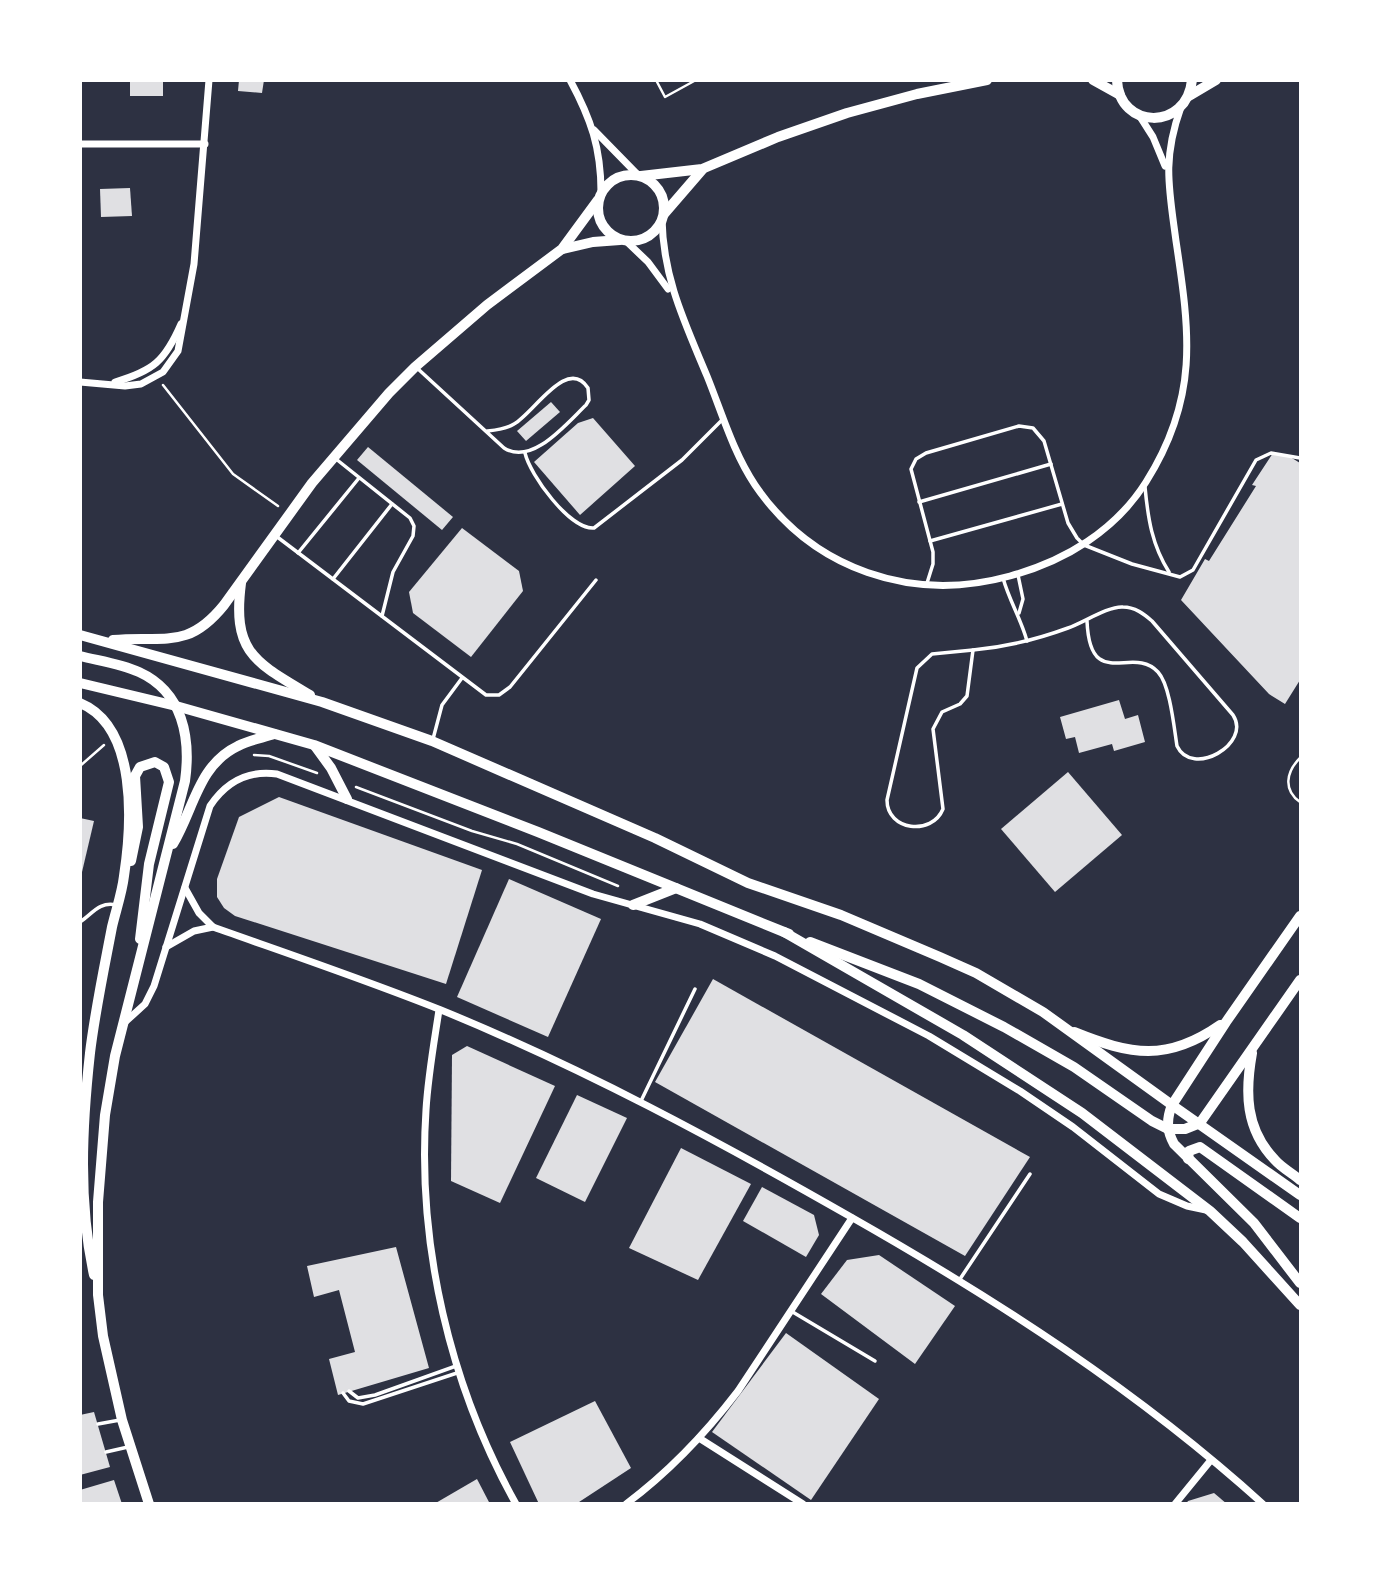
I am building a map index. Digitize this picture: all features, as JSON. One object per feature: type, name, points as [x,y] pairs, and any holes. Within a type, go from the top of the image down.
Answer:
[{"type":"main road","points":[[1300,916],[1172,1105],[1168,1129],[1174,1144],[1254,1223],[1300,1283]]},
{"type":"main road","points":[[784,932],[963,1035],[1082,1113],[1210,1211],[1243,1242],[1300,1305]]},
{"type":"main road","points":[[1168,1129],[1185,1129],[1200,1123],[1300,980]]},
{"type":"main road","points":[[1074,1032],[1112,1047],[1147,1052],[1188,1043],[1226,1022]]},
{"type":"main road","points":[[1253,1049],[1246,1093],[1254,1129],[1275,1161],[1300,1180]]},
{"type":"main road","points":[[1172,1105],[1300,1195]]},
{"type":"main road","points":[[1188,1158],[1192,1149],[1200,1147],[1300,1218]]},
{"type":"street","points":[[80,382],[133,385],[157,377],[169,366],[178,351],[194,264],[209,80]]},
{"type":"street","points":[[570,80],[594,130],[600,160],[599,217],[608,232],[625,240],[648,262],[674,298]]},
{"type":"street","points":[[105,640],[159,640],[190,634],[217,613],[333,456],[389,393],[487,305],[562,249],[613,179],[702,169],[778,137],[847,113],[917,94],[987,80]]},
{"type":"street","points":[[1093,80],[1120,95]]},
{"type":"street","points":[[1117,80],[1120,95],[1128,107],[1139,115],[1153,137],[1167,170]]},
{"type":"street","points":[[1189,96],[1192,80]]},
{"type":"street","points":[[594,130],[660,191],[663,199],[664,251],[674,298],[734,448],[755,485],[800,533],[826,552],[855,567],[896,581],[926,586],[959,586],[1018,574],[1051,562],[1084,545],[1116,519],[1145,484],[1175,425],[1188,361],[1187,318],[1167,170],[1171,138],[1181,107],[1189,96],[1216,80]]},
{"type":"street","points":[[1139,115],[1166,117],[1181,107]]},
{"type":"street","points":[[80,144],[205,144]]},
{"type":"street","points":[[562,249],[593,242],[635,241],[652,234],[682,191],[702,169]]},
{"type":"street","points":[[107,384],[138,376],[159,363],[173,343],[184,317]]},
{"type":"street","points":[[242,581],[239,623],[251,655],[269,670],[322,702]]},
{"type":"street","points":[[80,635],[322,702],[432,741],[643,833],[748,883],[841,915],[976,973],[1074,1032],[1172,1105]]},
{"type":"street","points":[[80,656],[141,673],[164,689],[176,706],[186,737],[187,766],[110,1087],[98,1202],[98,1295]]},
{"type":"street","points":[[80,682],[176,706],[314,746],[513,821],[919,984],[1004,1027],[1074,1067],[1152,1121],[1168,1129]]},
{"type":"street","points":[[80,703],[103,718],[117,737],[128,800],[128,847],[124,878],[91,1049],[82,1170],[87,1231],[108,1359],[129,1447],[149,1503]]},
{"type":"street","points":[[168,853],[185,822],[201,781],[213,764],[239,745],[274,734]]},
{"type":"street","points":[[314,746],[338,780],[347,799]]},
{"type":"street","points":[[124,878],[134,852],[138,827],[135,776],[144,764],[155,762],[164,767],[169,782],[145,890],[137,968]]},
{"type":"street","points":[[123,1024],[138,1012],[150,995],[210,806],[222,790],[238,778],[257,773],[277,774],[593,894],[711,928],[827,982],[929,1036],[1020,1091],[1083,1134],[1159,1194],[1187,1206],[1210,1211]]},
{"type":"street","points":[[185,888],[199,913],[213,927],[439,1010],[640,1101],[748,1158],[1044,1333],[1154,1414],[1263,1503]]},
{"type":"street","points":[[633,905],[676,888]]},
{"type":"street","points":[[166,947],[187,934],[213,927]]},
{"type":"street","points":[[439,1010],[426,1110],[425,1172],[430,1236],[457,1369],[476,1423],[516,1503]]},
{"type":"street","points":[[626,1503],[657,1479],[699,1438],[738,1391],[852,1218]]},
{"type":"street","points":[[699,1438],[803,1503]]},
{"type":"street","points":[[1175,1503],[1211,1460]]},
{"type":"lane","points":[[415,367],[509,451],[525,453],[536,449],[586,405],[590,394],[585,383],[575,377],[563,380],[514,424],[487,431]]},
{"type":"lane","points":[[525,453],[534,476],[558,503],[578,524],[594,527],[682,460],[724,418]]},
{"type":"lane","points":[[926,586],[933,564],[930,541],[911,475],[916,459],[926,453],[1019,426],[1029,426],[1042,436],[1072,531],[1084,545],[1132,564],[1185,576],[1193,570],[1256,460],[1271,453],[1300,458]]},
{"type":"lane","points":[[333,456],[410,518],[414,531],[393,572],[382,616]]},
{"type":"lane","points":[[919,502],[1051,464]]},
{"type":"lane","points":[[298,553],[359,477]]},
{"type":"lane","points":[[1145,484],[1151,534],[1171,574]]},
{"type":"lane","points":[[333,579],[392,504]]},
{"type":"lane","points":[[930,541],[1062,504]]},
{"type":"lane","points":[[273,535],[486,695],[505,692],[596,580]]},
{"type":"lane","points":[[1018,574],[1023,599],[1019,613]]},
{"type":"lane","points":[[1003,578],[1009,598],[1019,613],[1027,641]]},
{"type":"lane","points":[[973,650],[967,696],[960,704],[942,712],[933,729],[943,809],[937,819],[927,825],[915,827],[902,824],[892,818],[887,800],[917,668],[932,654],[1027,641],[1087,621],[1116,607],[1139,611],[1233,715],[1238,728],[1235,737],[1226,747],[1210,756],[1196,760],[1182,754],[1177,746],[1165,683],[1158,671],[1140,662],[1113,664],[1100,659],[1088,641],[1087,621]]},
{"type":"lane","points":[[432,741],[442,705],[462,678]]},
{"type":"lane","points":[[80,922],[105,904],[118,905]]},
{"type":"lane","points":[[640,1101],[695,989]]},
{"type":"lane","points":[[959,1281],[1030,1174]]},
{"type":"lane","points":[[792,1311],[875,1361]]},
{"type":"lane","points":[[349,1391],[358,1398],[375,1395],[457,1369]]},
{"type":"lane","points":[[343,1393],[353,1403],[363,1404],[457,1369]]},
{"type":"lane","points":[[98,1424],[122,1420]]},
{"type":"lane","points":[[106,1452],[129,1447]]},
{"type":"path","points":[[656,80],[665,97],[696,80]]},
{"type":"path","points":[[157,377],[233,474],[289,513]]},
{"type":"path","points":[[80,766],[97,749],[117,737]]},
{"type":"path","points":[[252,755],[269,756],[472,831],[517,844],[618,886]]},
{"type":"path","points":[[1300,758],[1288,775],[1288,788],[1300,802]]},
{"type":"building","points":[[130,80],[163,80],[163,96],[130,96]]},
{"type":"building","points":[[239,80],[264,80],[262,93],[238,91]]},
{"type":"building","points":[[130,188],[132,216],[101,217],[100,189]]},
{"type":"building","points":[[551,402],[560,412],[526,441],[517,431]]},
{"type":"building","points":[[593,418],[635,466],[580,515],[534,462],[578,423]]},
{"type":"building","points":[[368,447],[453,517],[442,530],[357,460]]},
{"type":"building","points":[[1273,453],[1287,455],[1300,463],[1300,680],[1285,704],[1269,694],[1181,600],[1205,559],[1209,561],[1256,486],[1252,485]]},
{"type":"building","points":[[462,528],[519,571],[523,591],[471,657],[413,613],[409,592]]},
{"type":"building","points":[[1119,700],[1125,719],[1138,715],[1145,742],[1114,751],[1112,744],[1079,753],[1075,737],[1066,739],[1060,717]]},
{"type":"building","points":[[1068,772],[1122,835],[1055,892],[1001,829]]},
{"type":"building","points":[[279,797],[482,870],[446,984],[235,916],[224,908],[217,897],[217,879],[239,817]]},
{"type":"building","points":[[80,818],[94,821],[82,872],[80,872]]},
{"type":"building","points":[[509,879],[601,919],[548,1037],[457,997]]},
{"type":"building","points":[[713,979],[1030,1157],[965,1256],[655,1082]]},
{"type":"building","points":[[467,1046],[555,1086],[500,1203],[451,1181],[452,1055]]},
{"type":"building","points":[[577,1095],[627,1118],[585,1202],[536,1178]]},
{"type":"building","points":[[681,1148],[751,1184],[698,1280],[629,1248]]},
{"type":"building","points":[[762,1187],[814,1215],[819,1235],[806,1257],[743,1221]]},
{"type":"building","points":[[396,1247],[429,1368],[338,1395],[329,1359],[355,1352],[339,1290],[314,1297],[307,1266]]},
{"type":"building","points":[[879,1255],[955,1306],[915,1364],[821,1294],[847,1260]]},
{"type":"building","points":[[786,1333],[879,1399],[811,1500],[712,1432]]},
{"type":"building","points":[[595,1401],[631,1468],[576,1504],[539,1504],[510,1442]]},
{"type":"building","points":[[94,1412],[110,1467],[80,1475],[80,1415]]},
{"type":"building","points":[[477,1479],[490,1504],[434,1504]]},
{"type":"building","points":[[114,1480],[122,1504],[80,1504],[80,1490]]},
{"type":"building","points":[[1214,1493],[1227,1504],[1186,1504],[1188,1501]]}]
